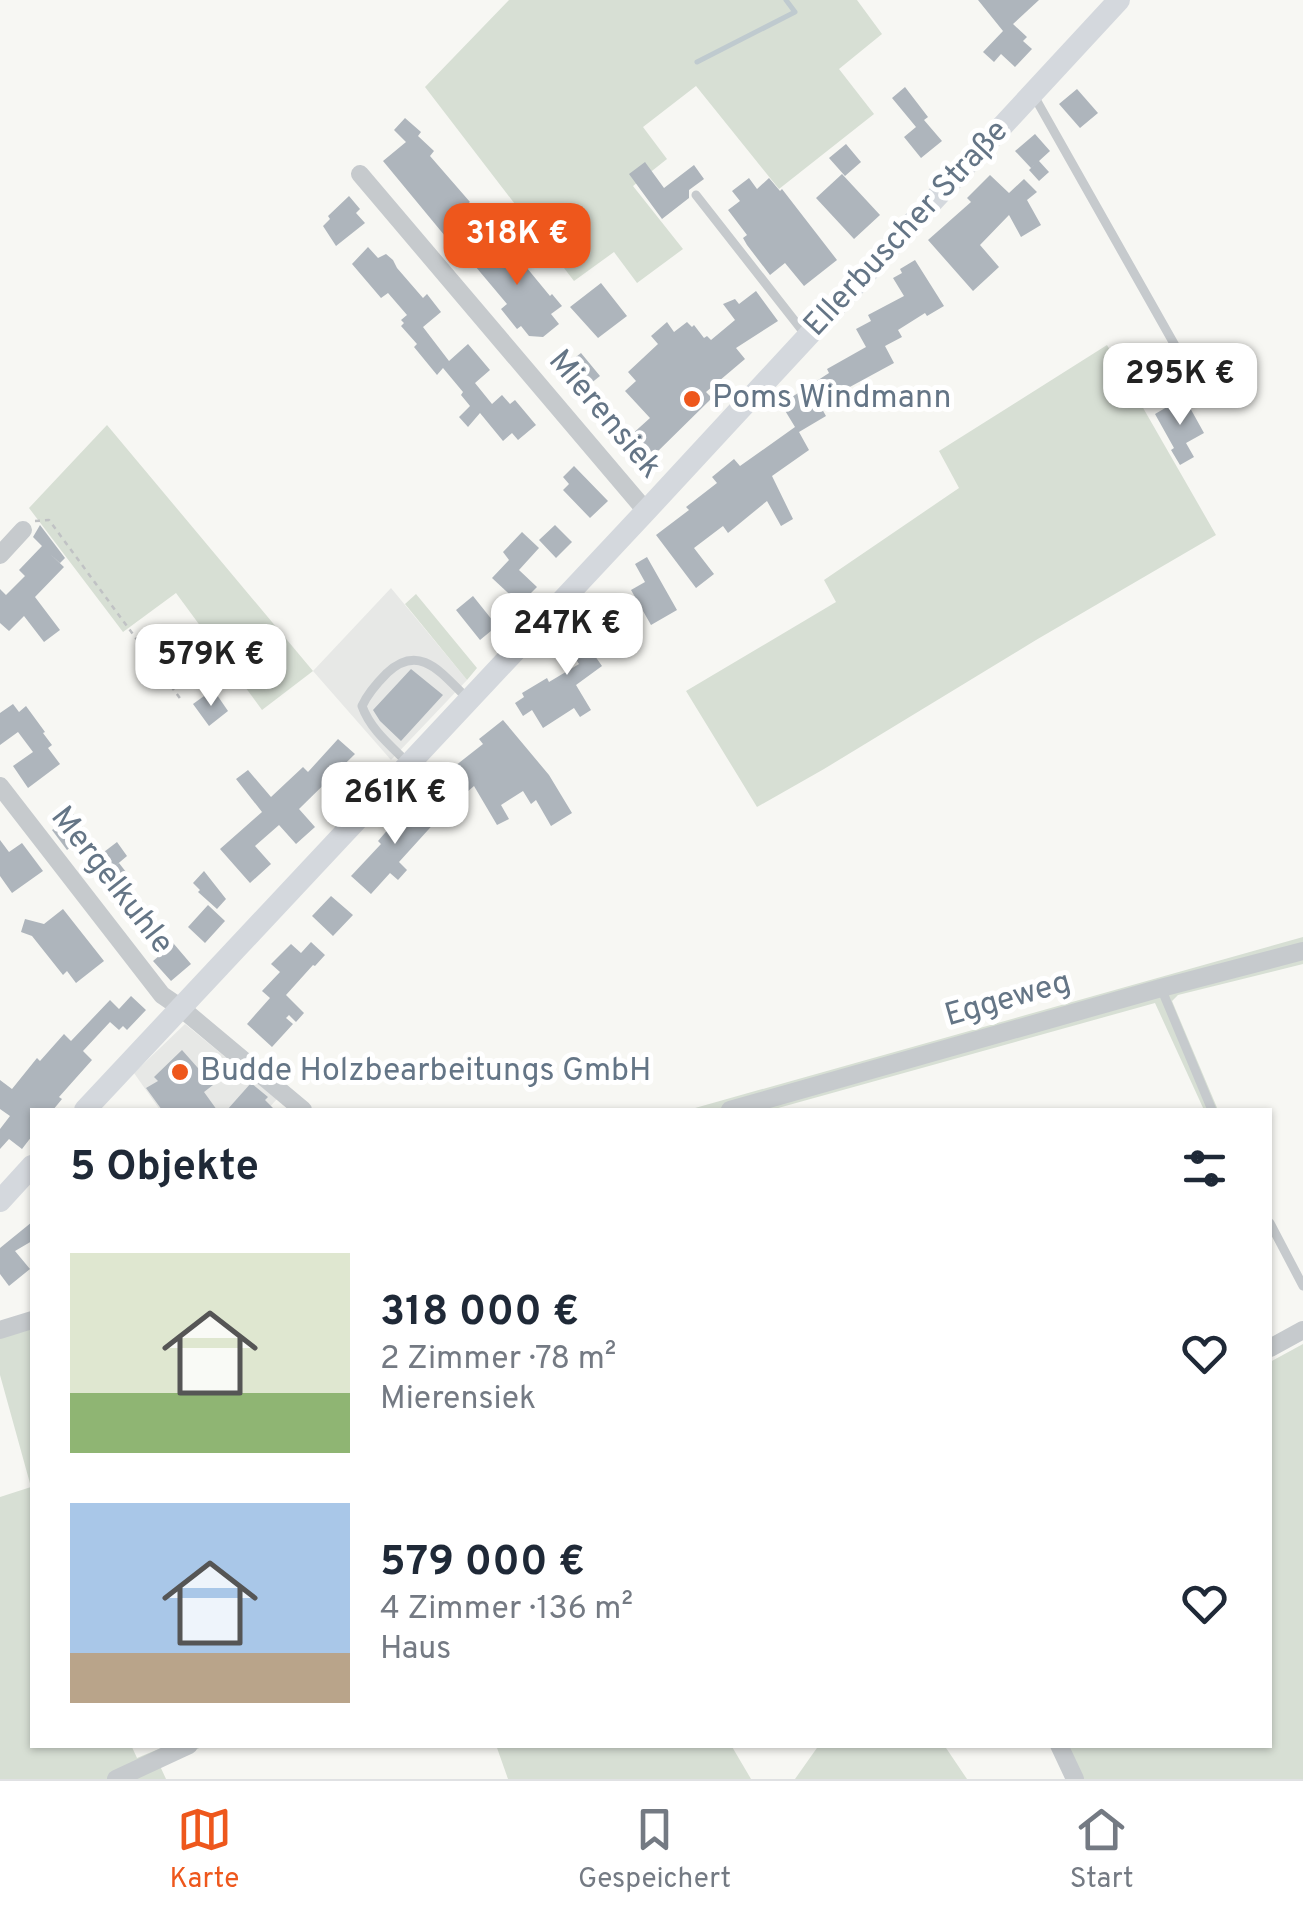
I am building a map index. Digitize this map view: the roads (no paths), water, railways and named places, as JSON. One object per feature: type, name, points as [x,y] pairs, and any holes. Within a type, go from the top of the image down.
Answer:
[{"type":"main road","name":"Ellerbuscher Straße","points":[[87,1108],[1120,0]]},
{"type":"main road","points":[[0,1201],[30,1168]]},
{"type":"street","name":"Mierensiek","points":[[360,174],[646,511]]},
{"type":"street","points":[[0,556],[23,530]]},
{"type":"street","name":"Mergelkuhle","points":[[2,795],[162,995],[180,1008]]},
{"type":"street","name":"Eggeweg","points":[[737,1108],[1303,950]]},
{"type":"street","points":[[180,1008],[301,1108]]},
{"type":"street","points":[[0,1330],[30,1321]]},
{"type":"street","points":[[1272,1347],[1303,1330]]},
{"type":"street","points":[[116,1779],[183,1748]]},
{"type":"street","points":[[1060,1748],[1075,1779]]},
{"type":"lane","name":"Ellerbuscher Straße","points":[[1032,93],[1190,372]]},
{"type":"lane","points":[[696,195],[807,336]]},
{"type":"lane","points":[[409,764],[365,714],[362,706],[367,694],[402,661],[414,659],[439,671],[469,700]]},
{"type":"lane","points":[[1160,988],[1211,1108]]},
{"type":"lane","points":[[1272,1227],[1303,1286]]},
{"type":"waterway","points":[[697,62],[795,12],[786,0]]},
{"type":"place","name":"Poms Windmann","points":[[692,399]]},
{"type":"place","name":"Budde Holzbearbeitungs GmbH","points":[[180,1072]]}]
